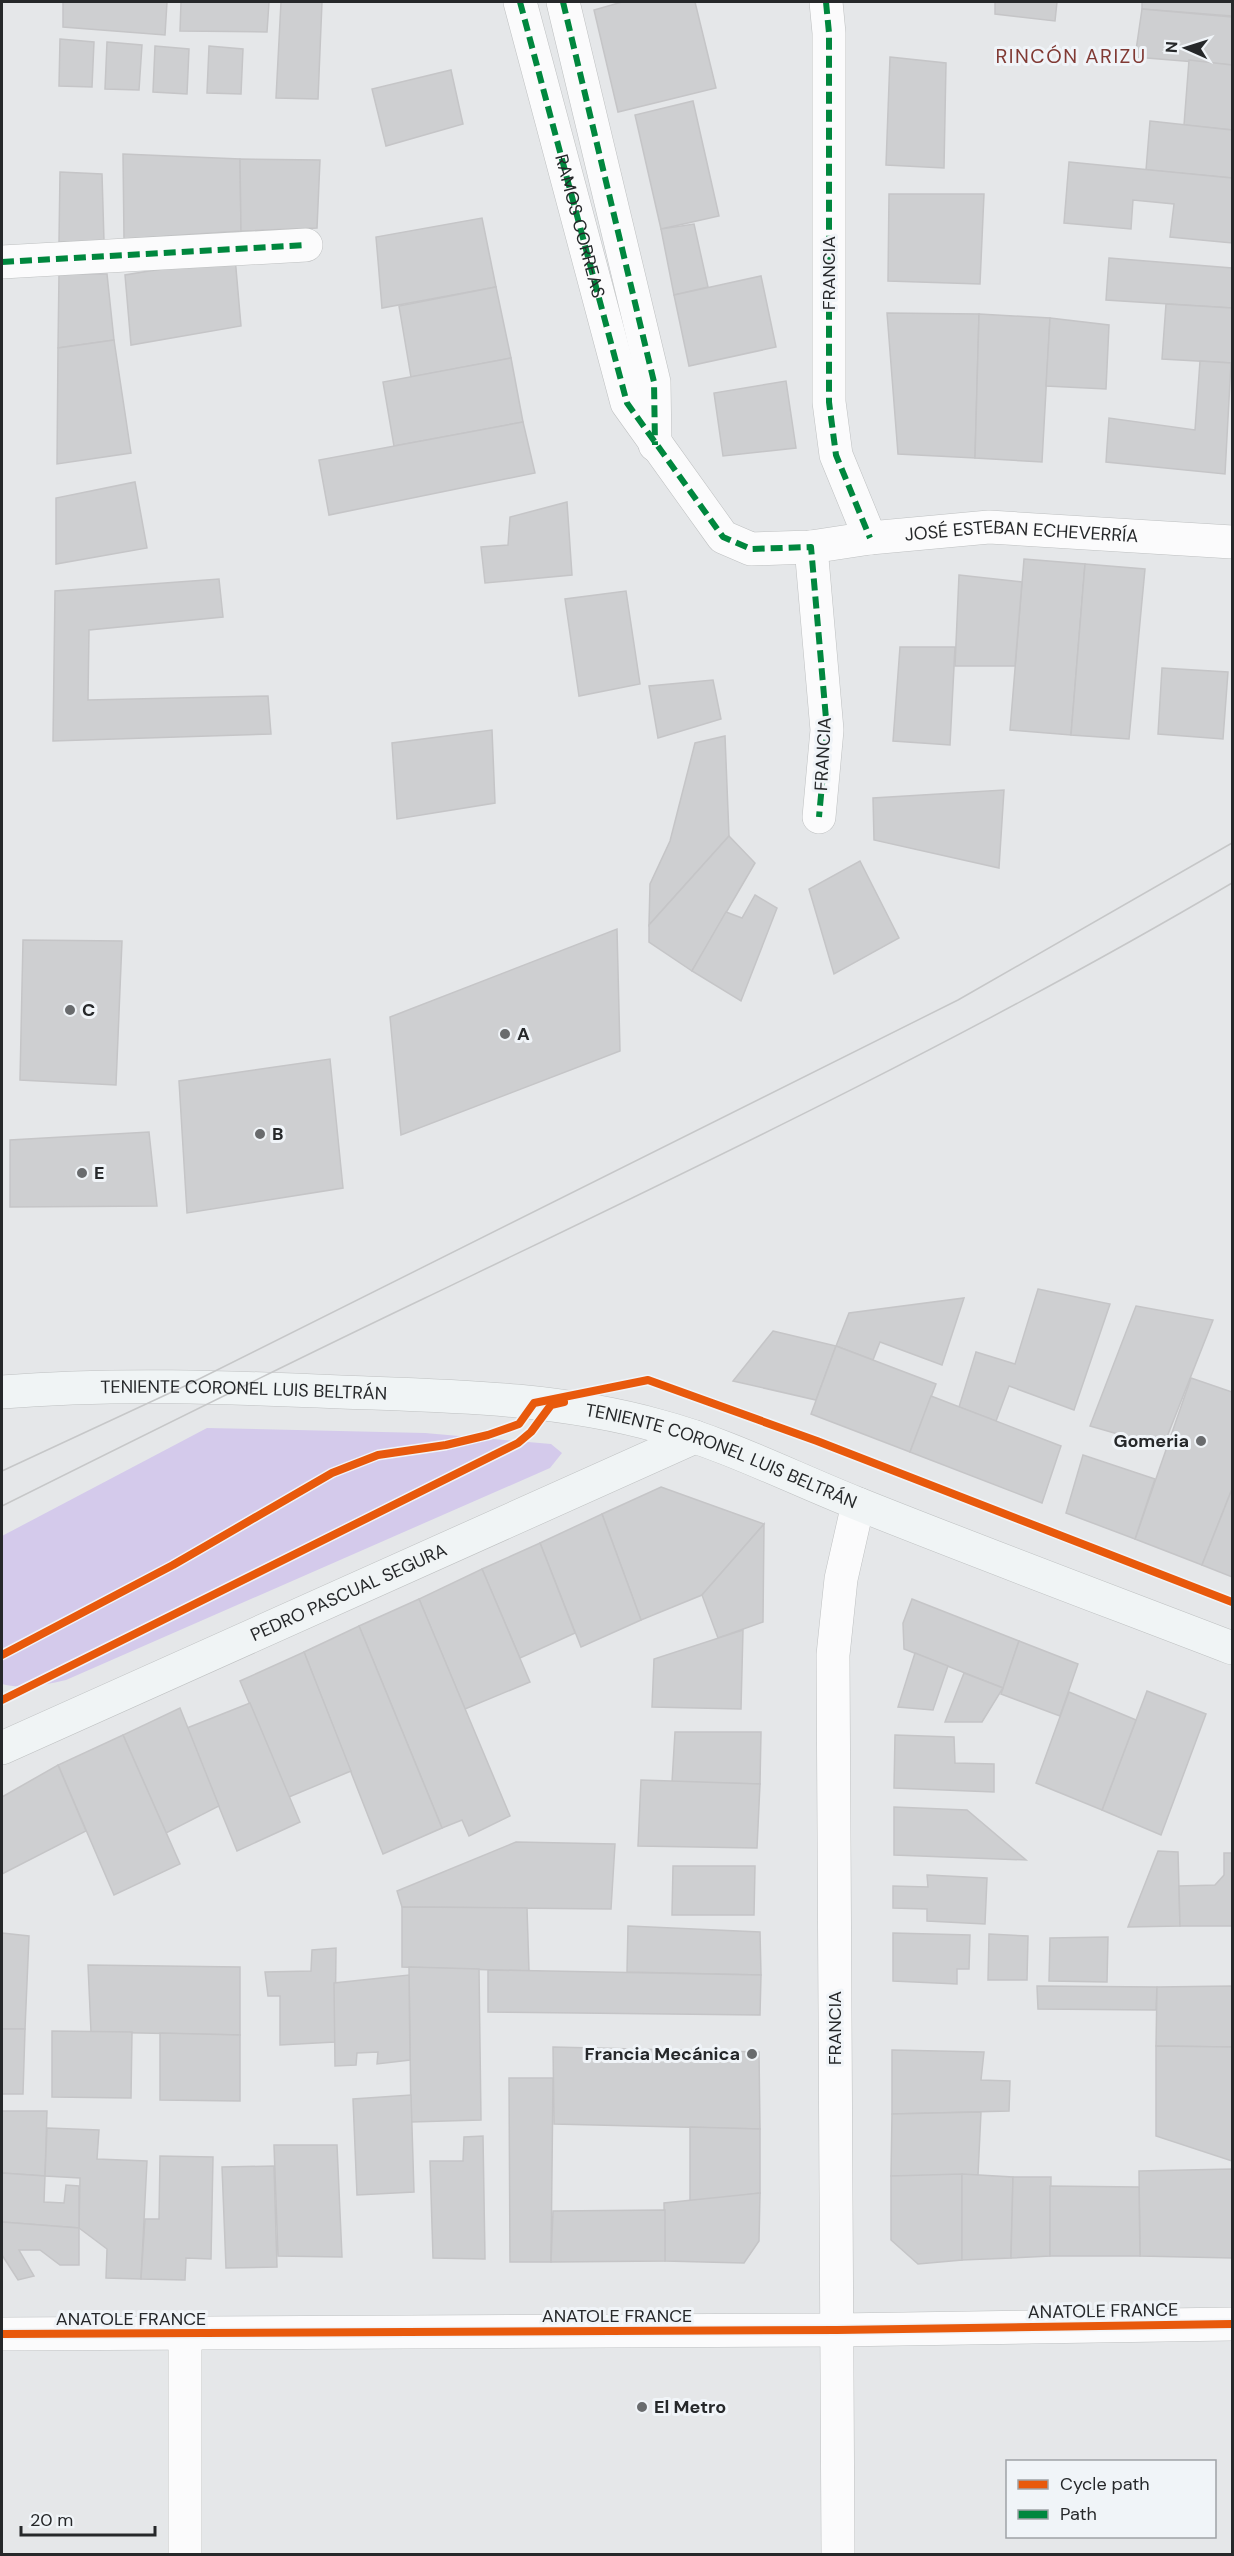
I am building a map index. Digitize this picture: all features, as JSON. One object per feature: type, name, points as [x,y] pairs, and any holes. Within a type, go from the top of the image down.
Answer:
[{"type":"main road","name":"TENIENTE CORONEL LUIS BELTRÁN","points":[[2,1392],[127,1385],[187,1385],[478,1398],[598,1413],[659,1426],[695,1437],[858,1504],[1233,1648]]},
{"type":"main road","name":"PEDRO PASCUAL SEGURA","points":[[10,1736],[695,1437]]},
{"type":"street","name":"RAMOS CORREAS","points":[[520,2],[627,403],[723,537],[751,549],[811,547]]},
{"type":"street","name":"FRANCIA","points":[[826,2],[829,33],[828,402],[836,455],[870,538]]},
{"type":"street","name":"RAMOS CORREAS","points":[[567,3],[654,382],[655,445]]},
{"type":"street","points":[[2,262],[306,245]]},
{"type":"street","name":"JOSÉ ESTEBAN ECHEVERRÍA","points":[[811,547],[870,538],[988,527],[1233,543]]},
{"type":"street","name":"FRANCIA","points":[[811,547],[827,730],[819,817]]},
{"type":"street","name":"FRANCIA","points":[[838,2554],[833,1655],[841,1579],[858,1504]]},
{"type":"street","name":"ANATOLE FRANCE","points":[[2,2334],[837,2330],[1233,2324]]},
{"type":"street","points":[[185,2334],[186,2554]]},
{"type":"shaded area","points":[[207,1428],[425,1433],[551,1444],[562,1453],[550,1468],[66,1680],[26,1687],[2,1684],[2,1536]]},
{"type":"building","points":[[63,2],[167,2],[165,35],[63,27]]},
{"type":"building","points":[[181,2],[269,2],[267,32],[180,31]]},
{"type":"building","points":[[281,2],[322,2],[318,99],[276,98]]},
{"type":"building","points":[[622,2],[695,2],[716,88],[618,112],[594,10]]},
{"type":"building","points":[[995,2],[1057,2],[1055,21],[995,14]]},
{"type":"building","points":[[1142,2],[1232,2],[1232,16],[1142,9]]},
{"type":"building","points":[[1142,9],[1232,17],[1232,65],[1135,57]]},
{"type":"building","points":[[60,39],[94,42],[92,87],[59,86]]},
{"type":"building","points":[[107,42],[142,45],[139,90],[105,89]]},
{"type":"building","points":[[155,46],[189,49],[187,94],[153,92]]},
{"type":"building","points":[[209,46],[243,49],[241,94],[207,93]]},
{"type":"building","points":[[890,57],[946,63],[944,168],[886,165]]},
{"type":"building","points":[[1189,60],[1232,65],[1232,130],[1184,125]]},
{"type":"building","points":[[451,70],[463,124],[386,146],[372,89]]},
{"type":"building","points":[[693,101],[719,216],[661,229],[635,115]]},
{"type":"building","points":[[1150,121],[1232,130],[1232,178],[1146,170]]},
{"type":"building","points":[[123,154],[240,159],[241,231],[124,239]]},
{"type":"building","points":[[240,159],[320,160],[317,228],[241,231]]},
{"type":"building","points":[[1069,162],[1232,178],[1232,243],[1170,237],[1174,204],[1133,200],[1131,229],[1064,223]]},
{"type":"building","points":[[60,172],[102,174],[104,241],[59,242]]},
{"type":"building","points":[[889,194],[984,194],[980,284],[888,281]]},
{"type":"building","points":[[482,218],[496,287],[382,308],[376,237]]},
{"type":"building","points":[[694,224],[708,287],[674,295],[661,229]]},
{"type":"building","points":[[235,257],[241,326],[131,345],[125,275]]},
{"type":"building","points":[[1109,258],[1232,268],[1232,308],[1106,300]]},
{"type":"building","points":[[59,274],[107,274],[114,340],[58,348]]},
{"type":"building","points":[[761,276],[776,347],[689,366],[674,295]]},
{"type":"building","points":[[496,287],[511,358],[411,377],[399,306]]},
{"type":"building","points":[[1166,304],[1232,308],[1232,363],[1162,359]]},
{"type":"building","points":[[887,313],[979,314],[975,458],[898,454]]},
{"type":"building","points":[[979,314],[1050,318],[1042,462],[975,458]]},
{"type":"building","points":[[1050,318],[1109,325],[1106,389],[1046,386]]},
{"type":"building","points":[[114,340],[131,453],[57,464],[58,348]]},
{"type":"building","points":[[511,358],[523,422],[394,446],[383,382]]},
{"type":"building","points":[[1200,361],[1231,363],[1225,474],[1106,462],[1109,418],[1195,430]]},
{"type":"building","points":[[786,381],[796,448],[723,456],[714,393]]},
{"type":"building","points":[[523,422],[535,473],[329,515],[319,460]]},
{"type":"building","points":[[135,482],[147,548],[56,564],[56,498]]},
{"type":"building","points":[[567,502],[572,575],[485,583],[481,547],[508,545],[510,517]]},
{"type":"building","points":[[1024,559],[1085,564],[1071,735],[1010,730]]},
{"type":"building","points":[[1085,564],[1145,569],[1129,739],[1071,735]]},
{"type":"building","points":[[959,575],[1022,582],[1015,666],[955,666]]},
{"type":"building","points":[[219,579],[223,617],[89,630],[88,700],[268,696],[271,734],[53,741],[55,591]]},
{"type":"building","points":[[626,591],[640,684],[579,696],[565,599]]},
{"type":"building","points":[[900,647],[955,647],[950,745],[893,741]]},
{"type":"building","points":[[1162,668],[1228,672],[1223,739],[1158,734]]},
{"type":"building","points":[[713,680],[721,719],[658,738],[649,686]]},
{"type":"building","points":[[492,730],[495,803],[397,819],[392,743]]},
{"type":"building","points":[[725,736],[729,836],[649,925],[650,884],[670,841],[695,743]]},
{"type":"building","points":[[1004,790],[999,868],[874,840],[873,798]]},
{"type":"building","points":[[729,836],[755,863],[692,971],[649,942],[649,925]]},
{"type":"building","points":[[860,861],[899,938],[834,974],[809,889]]},
{"type":"building","points":[[755,895],[777,908],[741,1001],[692,971],[726,912],[742,918]]},
{"type":"building","name":"A","points":[[617,929],[620,1051],[401,1135],[390,1017]]},
{"type":"building","name":"C","points":[[23,940],[122,941],[116,1085],[20,1080]]},
{"type":"building","name":"B","points":[[330,1059],[343,1188],[187,1213],[179,1081]]},
{"type":"building","name":"E","points":[[149,1132],[157,1206],[10,1207],[10,1140]]},
{"type":"building","points":[[1038,1289],[1110,1304],[1074,1410],[1009,1386],[996,1421],[959,1407],[976,1352],[1015,1364]]},
{"type":"building","points":[[964,1298],[942,1365],[880,1342],[873,1360],[836,1346],[849,1313]]},
{"type":"building","points":[[1136,1306],[1213,1320],[1163,1447],[1090,1426]]},
{"type":"building","points":[[773,1331],[836,1346],[816,1400],[733,1381]]},
{"type":"building","points":[[836,1346],[936,1384],[910,1452],[811,1414]]},
{"type":"building","name":"Gomeria","points":[[1191,1378],[1232,1392],[1232,1489],[1202,1565],[1135,1539]]},
{"type":"building","points":[[931,1396],[1061,1446],[1042,1503],[910,1452]]},
{"type":"building","points":[[1083,1455],[1155,1479],[1135,1539],[1066,1513]]},
{"type":"building","points":[[661,1487],[764,1524],[702,1595],[641,1620],[602,1514]]},
{"type":"building","points":[[1232,1489],[1232,1577],[1202,1565]]},
{"type":"building","points":[[602,1514],[641,1620],[581,1647],[540,1543]]},
{"type":"building","points":[[764,1524],[763,1622],[718,1638],[702,1595]]},
{"type":"building","points":[[540,1543],[575,1633],[520,1658],[482,1569]]},
{"type":"building","points":[[482,1569],[530,1682],[465,1709],[419,1599]]},
{"type":"building","points":[[419,1599],[510,1816],[469,1836],[462,1820],[442,1828],[359,1626]]},
{"type":"building","points":[[912,1599],[1019,1641],[1003,1688],[904,1649],[903,1623]]},
{"type":"building","points":[[359,1626],[442,1828],[383,1854],[304,1652]]},
{"type":"building","points":[[743,1630],[741,1709],[652,1707],[654,1659]]},
{"type":"building","points":[[1019,1641],[1078,1664],[1060,1716],[1001,1694]]},
{"type":"building","points":[[304,1652],[351,1771],[289,1797],[240,1681]]},
{"type":"building","points":[[915,1653],[948,1666],[933,1710],[898,1707]]},
{"type":"building","points":[[964,1673],[1003,1688],[982,1722],[945,1722]]},
{"type":"building","points":[[1147,1691],[1206,1714],[1161,1835],[1102,1810]]},
{"type":"building","points":[[1069,1692],[1136,1720],[1102,1810],[1036,1783]]},
{"type":"building","points":[[250,1703],[300,1822],[237,1851],[187,1728]]},
{"type":"building","points":[[180,1708],[219,1806],[166,1833],[123,1735]]},
{"type":"building","points":[[675,1732],[761,1732],[760,1784],[672,1782]]},
{"type":"building","points":[[123,1735],[180,1864],[114,1895],[58,1765]]},
{"type":"building","points":[[895,1735],[954,1737],[955,1763],[994,1764],[994,1792],[894,1788]]},
{"type":"building","points":[[58,1765],[86,1831],[2,1874],[2,1797]]},
{"type":"building","points":[[641,1780],[760,1784],[757,1848],[638,1846]]},
{"type":"building","points":[[894,1807],[967,1810],[1026,1860],[894,1855]]},
{"type":"building","points":[[516,1842],[615,1844],[611,1909],[402,1907],[397,1891]]},
{"type":"building","points":[[1158,1851],[1178,1852],[1180,1926],[1128,1927]]},
{"type":"building","points":[[1224,1853],[1232,1853],[1232,1926],[1180,1926],[1179,1886],[1215,1885],[1224,1875]]},
{"type":"building","points":[[673,1866],[755,1866],[754,1915],[672,1915]]},
{"type":"building","points":[[927,1875],[987,1878],[985,1924],[927,1921],[927,1909],[893,1908],[893,1886],[928,1887]]},
{"type":"building","points":[[402,1907],[527,1908],[529,1971],[402,1967]]},
{"type":"building","points":[[628,1926],[760,1932],[761,1975],[627,1972]]},
{"type":"building","points":[[2,1933],[29,1936],[25,2029],[2,2029]]},
{"type":"building","points":[[893,1933],[970,1935],[969,1969],[957,1969],[957,1984],[893,1981]]},
{"type":"building","points":[[989,1934],[1028,1936],[1027,1980],[988,1980]]},
{"type":"building","points":[[1108,1937],[1107,1982],[1049,1981],[1050,1938]]},
{"type":"building","points":[[336,1948],[335,2042],[280,2045],[280,1996],[268,1996],[265,1972],[311,1971],[312,1950]]},
{"type":"building","points":[[88,1965],[240,1967],[240,2035],[91,2032]]},
{"type":"building","points":[[409,1967],[479,1969],[481,2120],[411,2122]]},
{"type":"building","points":[[488,1970],[761,1975],[760,2015],[488,2012]]},
{"type":"building","points":[[409,1975],[410,2060],[377,2064],[378,2052],[357,2053],[356,2065],[335,2066],[334,1983]]},
{"type":"building","points":[[1037,1986],[1157,1987],[1156,2010],[1038,2009]]},
{"type":"building","points":[[1232,1986],[1232,2047],[1156,2046],[1157,1987]]},
{"type":"building","points":[[2,2029],[25,2029],[23,2094],[2,2094]]},
{"type":"building","points":[[52,2031],[132,2032],[131,2098],[52,2097]]},
{"type":"building","points":[[160,2033],[240,2035],[240,2101],[160,2100]]},
{"type":"building","points":[[1156,2046],[1232,2047],[1232,2161],[1156,2136]]},
{"type":"building","points":[[553,2047],[759,2052],[760,2129],[554,2124]]},
{"type":"building","points":[[892,2050],[984,2052],[981,2080],[1010,2081],[1009,2111],[892,2114]]},
{"type":"building","points":[[509,2078],[553,2078],[551,2262],[510,2262]]},
{"type":"building","points":[[411,2095],[414,2192],[357,2195],[353,2099]]},
{"type":"building","points":[[2,2111],[47,2111],[45,2176],[2,2173]]},
{"type":"building","points":[[981,2112],[978,2175],[891,2176],[892,2114]]},
{"type":"building","points":[[690,2127],[760,2129],[760,2193],[690,2202]]},
{"type":"building","points":[[47,2128],[99,2130],[97,2159],[147,2161],[141,2279],[106,2278],[107,2249],[79,2228],[80,2178],[45,2176]]},
{"type":"building","points":[[483,2136],[485,2259],[433,2258],[430,2161],[463,2161],[464,2137]]},
{"type":"building","points":[[274,2145],[337,2145],[342,2257],[278,2256]]},
{"type":"building","points":[[160,2156],[213,2157],[211,2259],[186,2258],[185,2280],[141,2279],[145,2219],[159,2219]]},
{"type":"building","points":[[274,2166],[277,2267],[226,2268],[222,2167]]},
{"type":"building","points":[[1232,2169],[1232,2258],[1140,2256],[1139,2171]]},
{"type":"building","points":[[2,2173],[45,2176],[44,2202],[64,2203],[66,2185],[79,2186],[79,2228],[2,2222]]},
{"type":"building","points":[[962,2174],[962,2260],[918,2264],[891,2240],[891,2176]]},
{"type":"building","points":[[962,2174],[1013,2177],[1011,2258],[962,2260]]},
{"type":"building","points":[[1013,2177],[1051,2177],[1050,2256],[1011,2258]]},
{"type":"building","points":[[1050,2186],[1139,2187],[1140,2256],[1050,2256]]},
{"type":"building","points":[[760,2193],[759,2241],[744,2263],[665,2261],[664,2203]]},
{"type":"building","points":[[665,2210],[665,2261],[551,2262],[553,2211]]},
{"type":"building","points":[[2,2222],[79,2228],[79,2265],[60,2265],[40,2250],[19,2250],[34,2276],[18,2280],[2,2255]]},
{"type":"tram line","points":[[2,1471],[187,1385],[958,1000],[1232,843]]},
{"type":"tram line","points":[[2,1506],[833,1099],[1134,940],[1232,883]]},
{"type":"marked path","points":[[520,2],[627,403],[723,537],[751,549],[811,547],[827,730],[819,817]]},
{"type":"marked path","points":[[563,2],[654,382],[655,445]]},
{"type":"marked path","points":[[826,2],[829,33],[829,402],[836,455],[870,538]]},
{"type":"marked path","points":[[2,262],[306,245]]},
{"type":"cycle path","points":[[2,1655],[173,1565],[332,1473],[378,1455],[446,1445],[488,1435],[519,1424],[534,1403],[648,1380],[817,1441],[1232,1602]]},
{"type":"cycle path","points":[[2,1700],[518,1443],[531,1432],[551,1405],[564,1402]]},
{"type":"cycle path","points":[[2,2334],[837,2330],[1232,2324]]},
{"type":"place","name":"C","points":[[70,1010]]},
{"type":"place","name":"A","points":[[505,1034]]},
{"type":"place","name":"B","points":[[260,1134]]},
{"type":"place","name":"E","points":[[82,1173]]},
{"type":"place","name":"Gomeria","points":[[1201,1441]]},
{"type":"place","name":"Francia Mecánica","points":[[752,2054]]},
{"type":"place","name":"El Metro","points":[[642,2407]]},
{"type":"district","name":"RINCÓN ARIZU","points":[[1071,56]]}]
